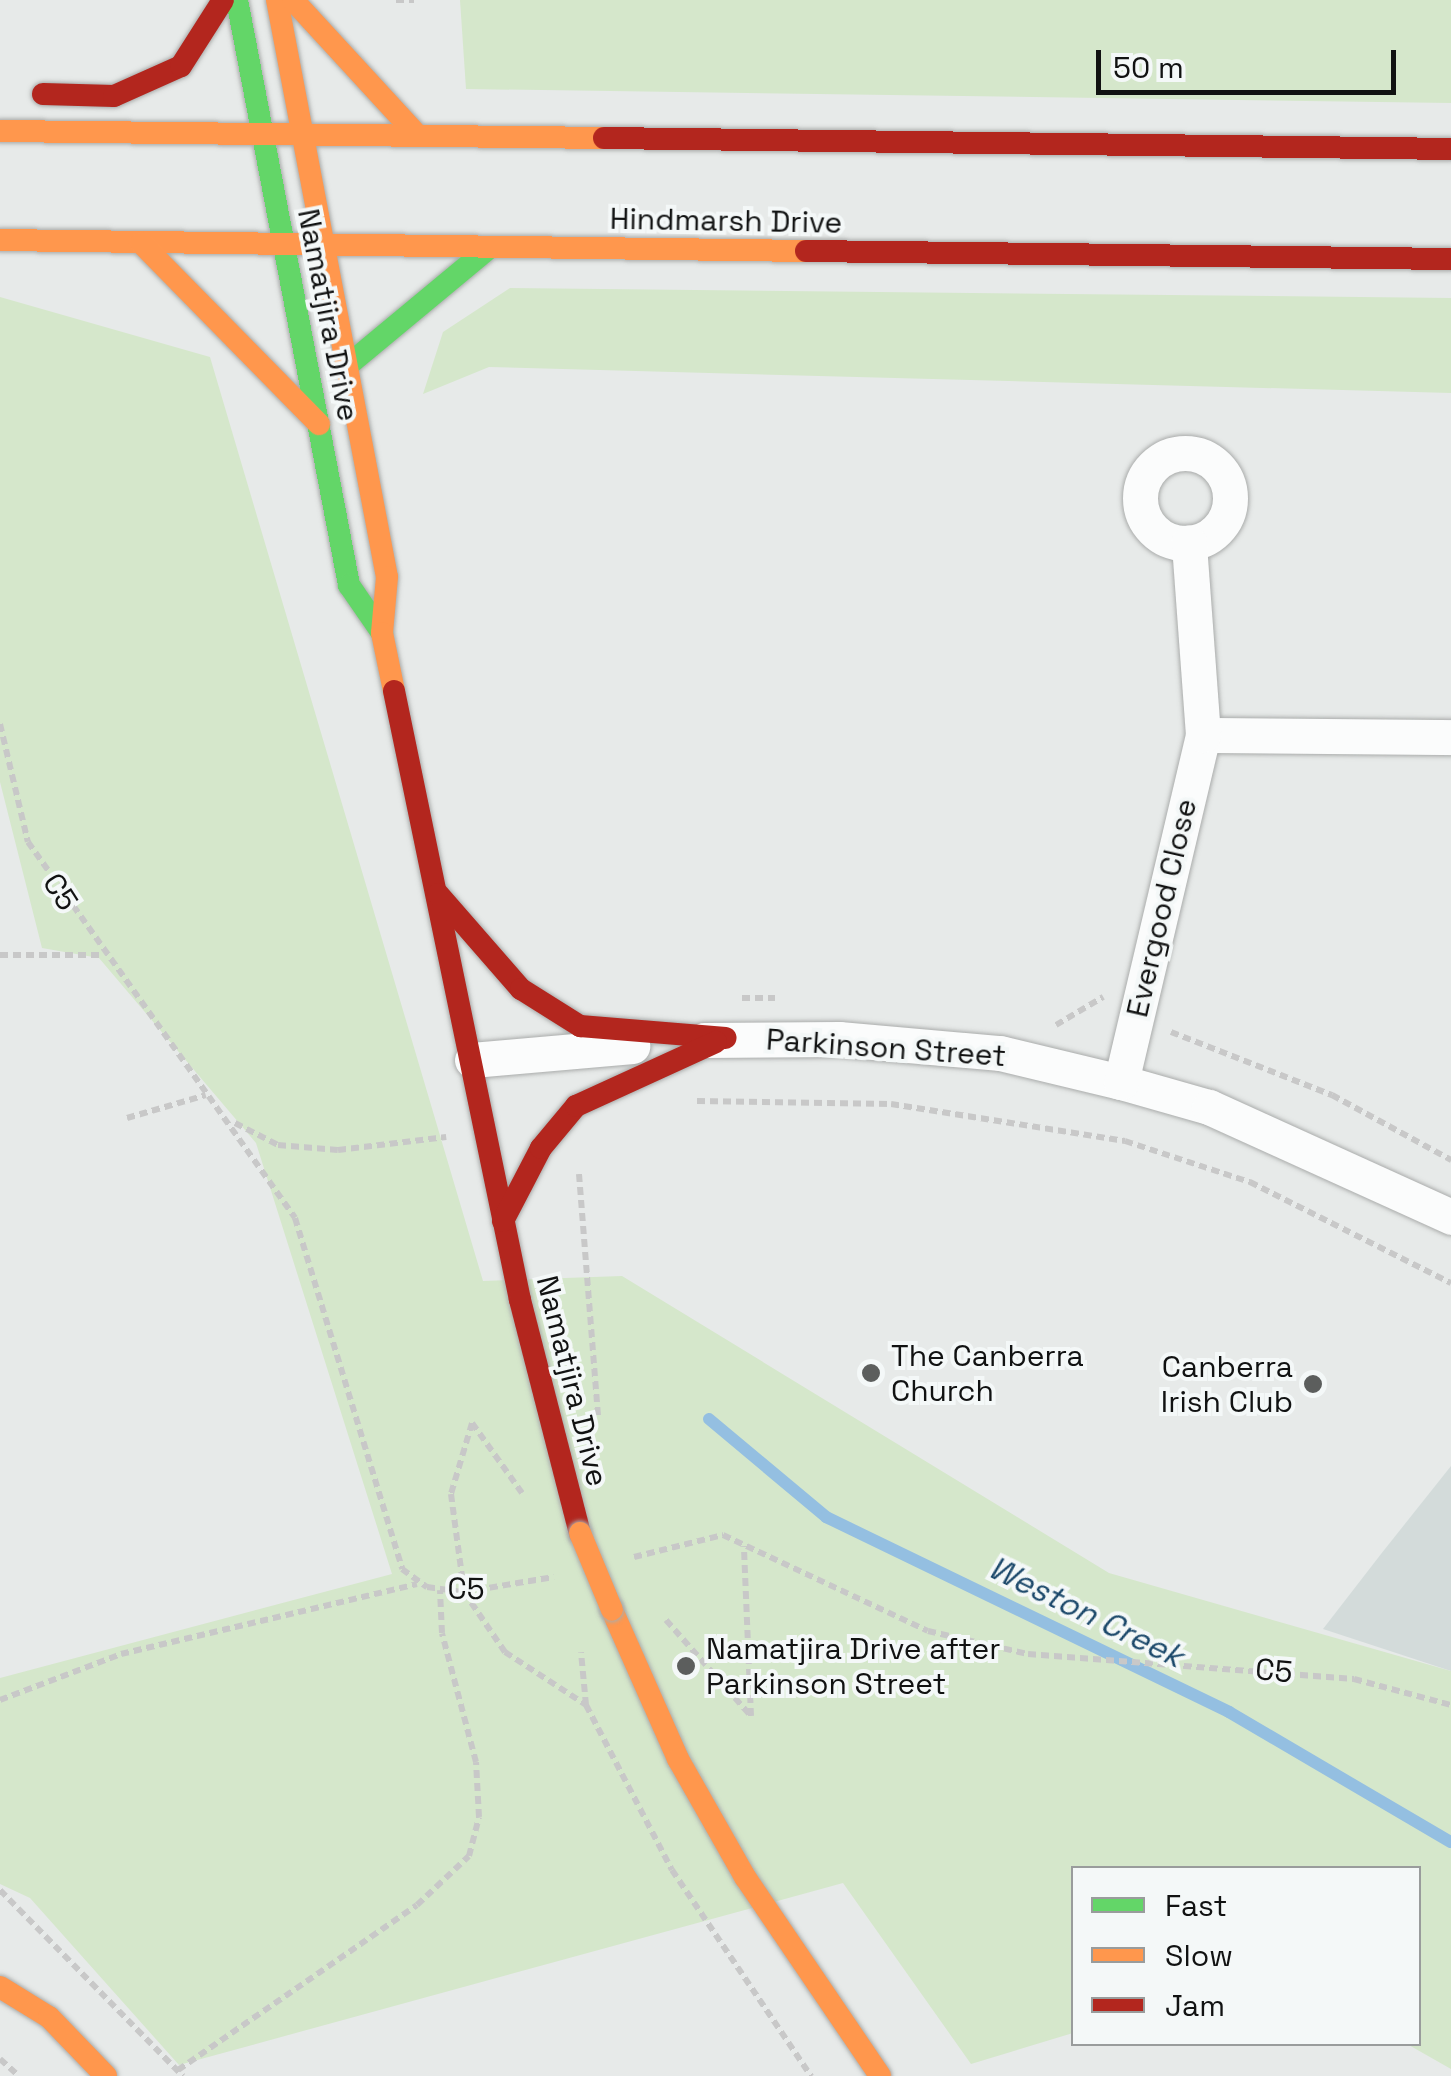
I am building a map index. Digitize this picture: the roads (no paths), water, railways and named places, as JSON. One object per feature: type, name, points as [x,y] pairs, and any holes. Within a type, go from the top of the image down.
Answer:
[{"type":"main road","points":[[19,94],[114,96],[181,66],[224,0]]},
{"type":"main road","name":"Namatjira Drive","points":[[237,0],[350,585],[382,633]]},
{"type":"main road","name":"Namatjira Drive","points":[[277,0],[387,577],[382,633],[504,1221],[580,1533],[678,1759],[744,1877],[880,2076]]},
{"type":"main road","points":[[293,0],[417,135]]},
{"type":"main road","points":[[0,131],[1451,149]]},
{"type":"main road","name":"Hindmarsh Drive","points":[[0,240],[284,247],[1451,259]]},
{"type":"main road","points":[[141,243],[319,424]]},
{"type":"main road","points":[[347,366],[490,248]]},
{"type":"main road","points":[[435,892],[520,989],[580,1026],[726,1038]]},
{"type":"main road","points":[[504,1221],[541,1148],[576,1106],[726,1038]]},
{"type":"main road","points":[[0,1987],[49,2016],[106,2076]]},
{"type":"street","name":"Evergood Close","points":[[1121,1082],[1203,734],[1189,543]]},
{"type":"street","points":[[1203,734],[1451,737]]},
{"type":"street","name":"Parkinson Street","points":[[472,1060],[726,1038],[1000,1054],[1208,1107],[1451,1218]]},
{"type":"waterway","name":"Weston Creek","points":[[709,1419],[826,1517],[1229,1712],[1451,1842]]},
{"type":"place","name":"The Canberra Church","points":[[871,1373]]},
{"type":"place","name":"Canberra Irish Club","points":[[1313,1384]]},
{"type":"place","name":"Namatjira Drive after Parkinson Street","points":[[686,1666]]}]
